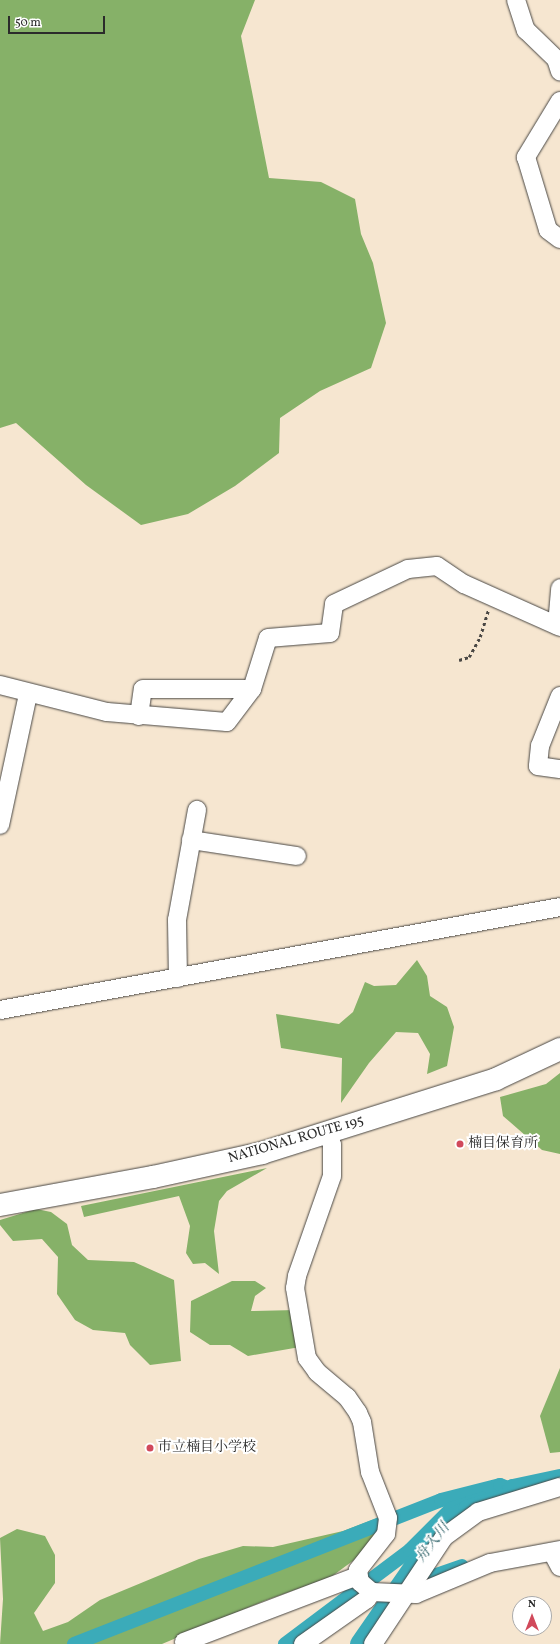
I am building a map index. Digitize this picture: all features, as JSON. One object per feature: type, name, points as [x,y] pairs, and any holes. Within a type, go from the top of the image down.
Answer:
[{"type":"highway","name":"NATIONAL ROUTE 195","points":[[0,1205],[153,1177],[262,1153],[496,1079],[560,1049]]},
{"type":"street","points":[[516,0],[526,30],[556,59],[560,71]]},
{"type":"street","points":[[560,101],[526,157],[548,230],[560,240]]},
{"type":"street","points":[[0,685],[28,694],[107,712],[139,716],[227,722],[252,690],[268,638],[330,633],[334,604],[408,568],[437,566],[464,584],[558,626],[560,588]]},
{"type":"street","points":[[139,716],[143,689],[252,690]]},
{"type":"street","points":[[0,825],[28,694]]},
{"type":"street","points":[[560,696],[540,746],[538,766],[560,769]]},
{"type":"street","points":[[178,978],[177,920],[197,810]]},
{"type":"street","points":[[191,840],[297,856]]},
{"type":"street","points":[[0,1010],[560,907]]},
{"type":"street","points":[[303,1644],[367,1599],[363,1563],[388,1524],[370,1472],[362,1422],[358,1413],[347,1397],[317,1372],[307,1358],[296,1303],[297,1276],[332,1176],[332,1145],[328,1132]]},
{"type":"street","points":[[373,1644],[399,1594],[444,1537],[478,1512],[560,1487]]},
{"type":"street","points":[[322,1600],[346,1587],[365,1585],[399,1594],[416,1594],[490,1563],[557,1556]]},
{"type":"street","points":[[184,1642],[365,1585]]},
{"type":"path","points":[[459,660],[469,657],[480,637],[492,596]]},
{"type":"green space","points":[[0,0],[255,0],[241,36],[269,178],[321,182],[355,199],[361,234],[373,263],[386,323],[371,368],[320,391],[280,418],[279,453],[235,486],[188,514],[141,525],[86,485],[16,423],[0,428]]},
{"type":"green space","points":[[417,960],[427,976],[430,996],[447,1007],[454,1027],[447,1066],[427,1074],[430,1054],[418,1033],[396,1032],[369,1063],[341,1103],[342,1058],[281,1048],[276,1014],[339,1024],[353,1012],[365,982],[374,986],[396,985]]},
{"type":"green space","points":[[560,1073],[560,1154],[542,1150],[503,1116],[500,1097],[546,1084]]},
{"type":"green space","points":[[267,1168],[227,1191],[219,1201],[214,1231],[219,1274],[205,1263],[193,1264],[186,1253],[190,1226],[179,1196],[84,1217],[81,1206]]},
{"type":"green space","points":[[36,1209],[51,1212],[67,1224],[72,1245],[88,1260],[134,1262],[174,1280],[181,1361],[150,1365],[130,1345],[125,1333],[93,1330],[75,1320],[57,1294],[58,1257],[42,1239],[13,1241],[0,1225],[0,1220]]},
{"type":"green space","points":[[232,1281],[255,1281],[266,1288],[255,1296],[251,1311],[296,1310],[300,1347],[248,1356],[230,1345],[210,1345],[190,1332],[191,1301]]},
{"type":"green space","points":[[560,1368],[560,1452],[550,1453],[540,1416]]},
{"type":"green space","points":[[380,1517],[380,1536],[354,1560],[331,1577],[264,1601],[162,1644],[0,1644],[3,1599],[0,1538],[17,1529],[45,1536],[55,1555],[55,1583],[34,1613],[43,1631],[68,1622],[100,1600],[199,1559],[243,1546],[273,1547],[343,1531]]},
{"type":"waterway","name":"舟入川","points":[[361,1644],[445,1523],[469,1510],[505,1500],[513,1490],[560,1480]]},
{"type":"waterway","points":[[74,1644],[441,1500],[500,1485],[513,1490]]},
{"type":"waterway","points":[[285,1644],[410,1550],[451,1509],[482,1499]]},
{"type":"waterway","points":[[410,1584],[462,1566]]},
{"type":"place","name":"楠目保育所","points":[[460,1144]]},
{"type":"place","name":"市立楠目小学校","points":[[150,1448]]}]
